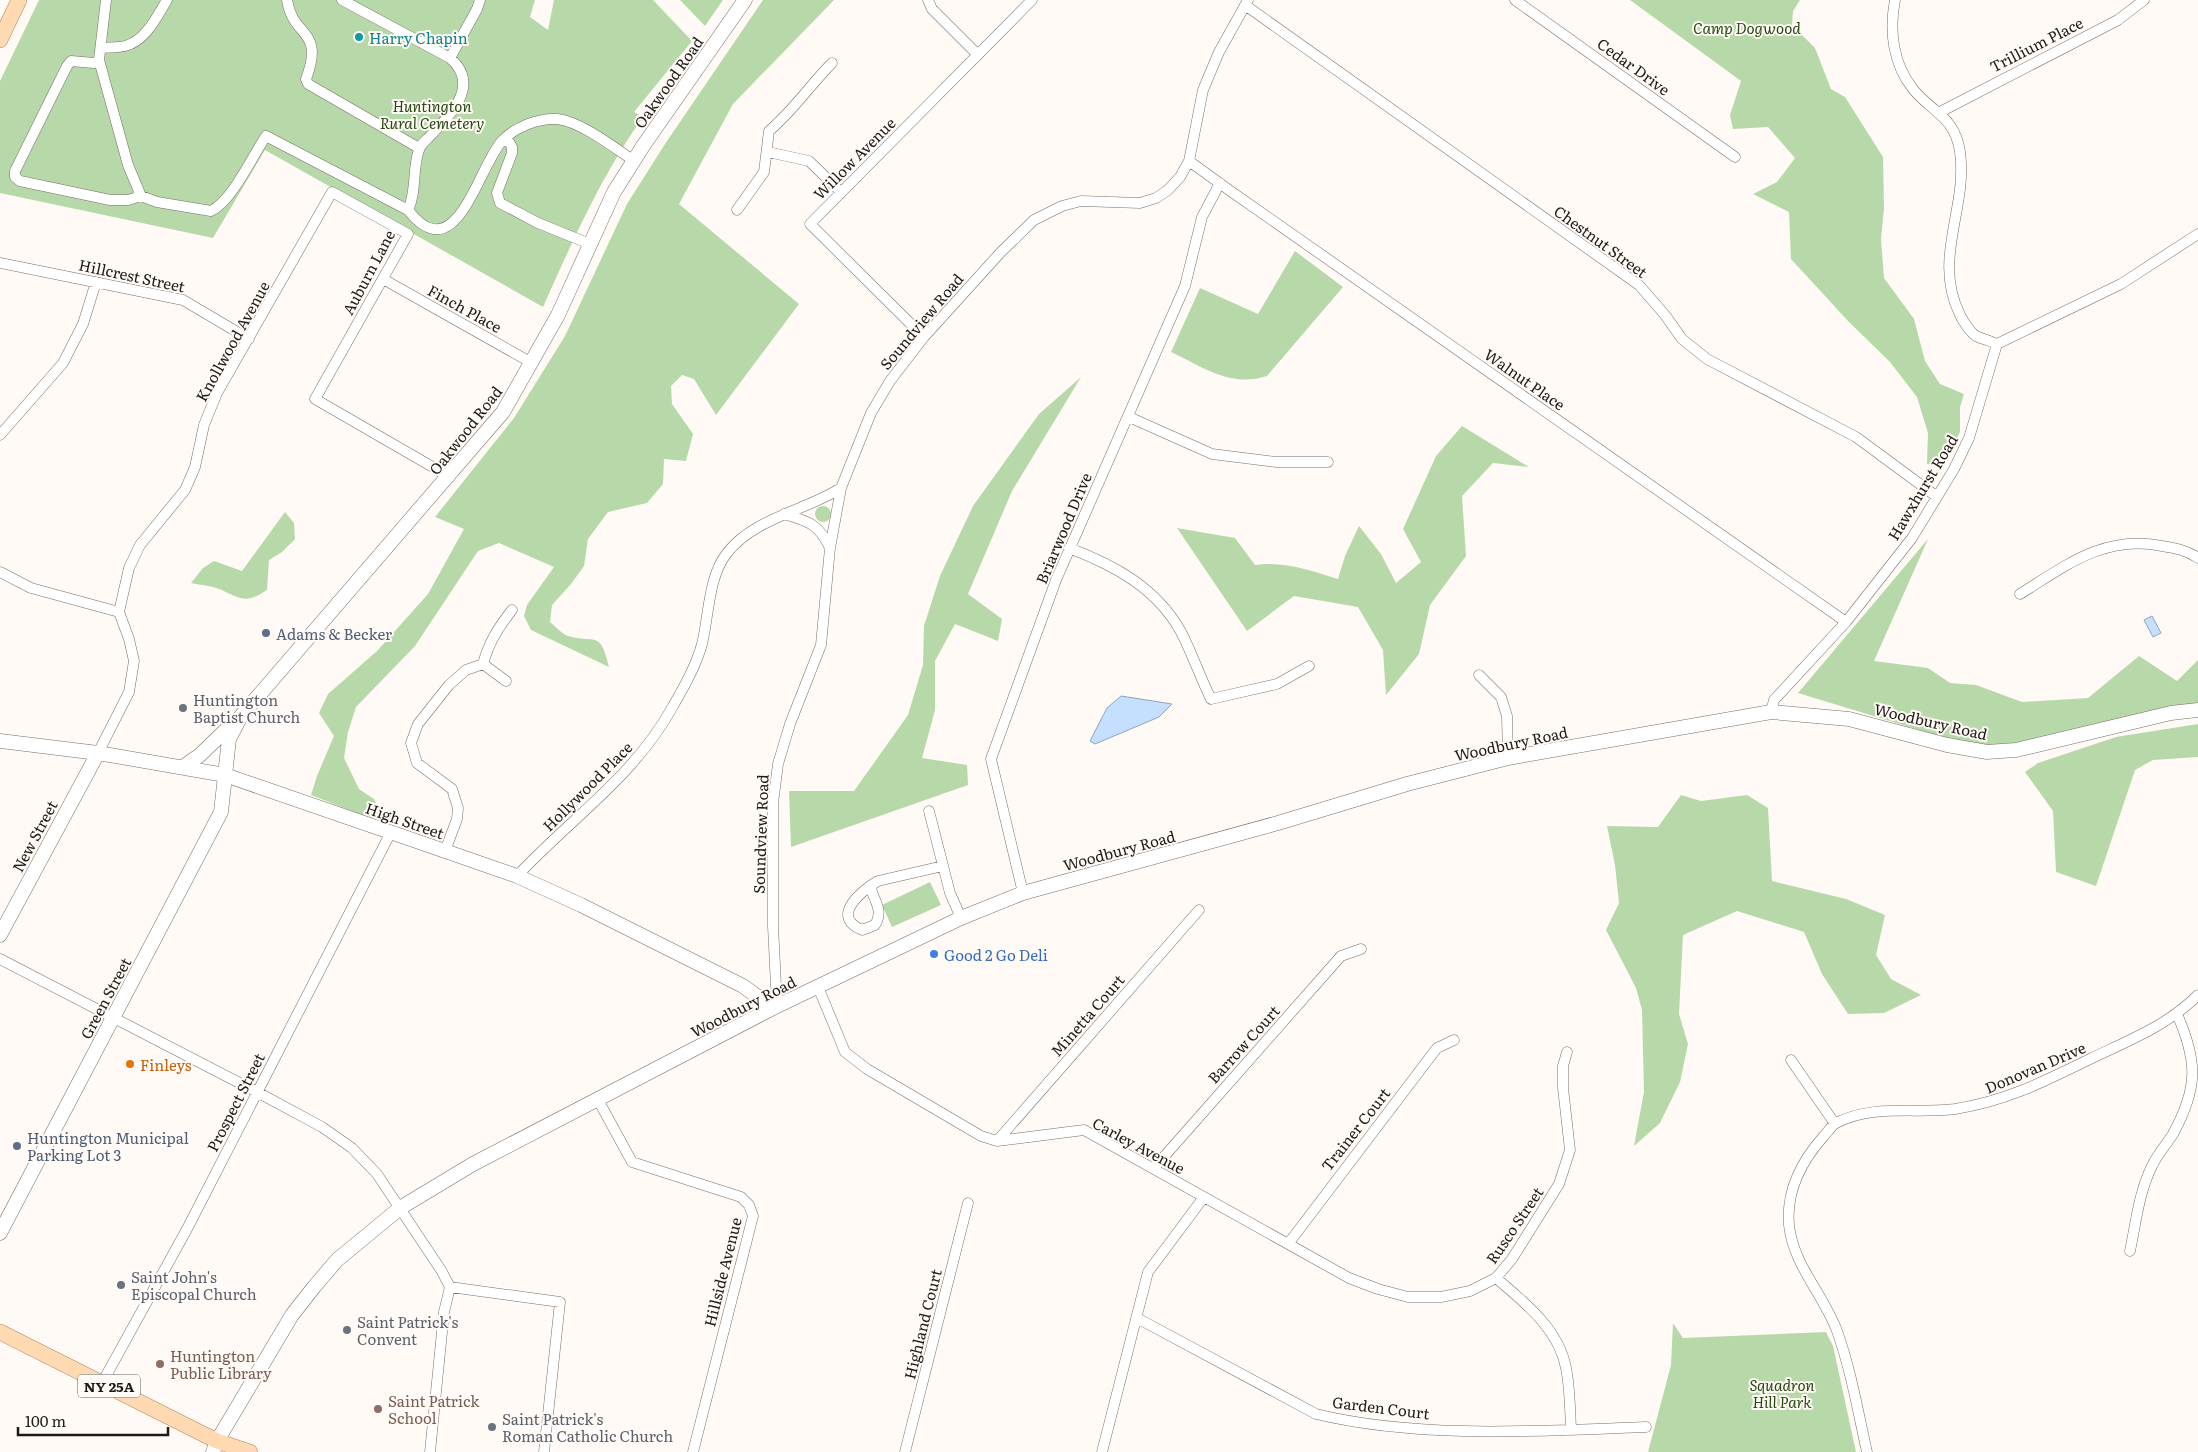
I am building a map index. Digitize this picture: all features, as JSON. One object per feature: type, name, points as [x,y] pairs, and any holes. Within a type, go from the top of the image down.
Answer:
[{"type":"main road","points":[[0,40],[19,0]]},
{"type":"main road","name":"Oakwood Road","points":[[225,775],[229,739],[241,716],[450,476],[503,412],[558,314],[614,192],[745,0]]},
{"type":"main road","name":"Woodbury Road","points":[[215,1447],[292,1315],[337,1260],[400,1208],[473,1164],[776,1006],[961,918],[1023,894],[1278,823],[1407,784],[1508,758],[1771,712],[1849,719],[1947,745],[1987,752],[2016,750],[2171,713],[2198,710]]},
{"type":"main road","points":[[183,766],[200,755],[241,716]]},
{"type":"main road","name":"High Street","points":[[0,741],[98,753],[183,766],[225,775],[517,876],[653,940],[743,986],[776,1006]]},
{"type":"main road","name":"New Street","points":[[0,934],[98,753]]},
{"type":"main road","name":"Green Street","points":[[0,1233],[221,812],[225,775]]},
{"type":"main road","name":"NY 25A","points":[[0,1332],[102,1383],[215,1447],[250,1452]]},
{"type":"street","points":[[106,0],[99,60],[128,164],[141,196]]},
{"type":"street","points":[[101,48],[125,46],[135,42],[148,29],[167,0]]},
{"type":"street","points":[[287,0],[292,15],[311,44],[313,52],[303,81],[419,148]]},
{"type":"street","points":[[342,0],[450,58],[462,73],[464,83],[461,98],[452,113],[419,148],[414,192],[408,210]]},
{"type":"street","points":[[450,58],[480,0]]},
{"type":"street","points":[[928,0],[932,9],[978,55]]},
{"type":"street","name":"Willow Avenue","points":[[924,337],[810,224],[1032,0]]},
{"type":"street","name":"Cedar Drive","points":[[1515,0],[1735,157]]},
{"type":"street","points":[[1895,0],[1891,18],[1894,53],[1913,90],[1940,112],[1952,129],[1960,150],[1962,181],[1949,241],[1948,260],[1952,300],[1962,319],[1975,335],[1997,344],[2114,288],[2198,234]]},
{"type":"street","name":"Trillium Place","points":[[1940,112],[2118,20],[2144,0]]},
{"type":"street","name":"Soundview Road","points":[[776,1006],[773,926],[773,802],[778,764],[790,724],[821,645],[830,548],[841,488],[871,413],[890,381],[924,337],[1001,252],[1034,220],[1062,206],[1081,201],[1140,203],[1156,198],[1168,190],[1189,161],[1203,90],[1219,52],[1247,3]]},
{"type":"street","name":"Chestnut Street","points":[[1247,3],[1638,285],[1665,315],[1682,339],[1707,359],[1856,437],[1936,496]]},
{"type":"street","points":[[99,60],[94,63],[72,61],[67,66],[22,155],[15,171],[15,177],[26,182],[110,200],[128,200],[141,196],[157,202],[211,211],[219,207],[230,195],[263,135],[408,210],[422,226],[436,230],[450,225],[456,220],[470,199],[496,149],[506,137],[524,126],[538,121],[566,121],[634,161]]},
{"type":"street","points":[[737,210],[764,172],[768,152],[767,138],[769,131],[784,119],[832,63]]},
{"type":"street","points":[[506,137],[512,147],[512,153],[497,193],[500,203],[538,223],[590,244]]},
{"type":"street","points":[[768,152],[809,161],[841,192]]},
{"type":"street","name":"Walnut Place","points":[[1189,161],[1846,622]]},
{"type":"street","name":"Briarwood Drive","points":[[1023,894],[990,759],[1069,548],[1129,417],[1185,286],[1202,217],[1220,183]]},
{"type":"street","name":"Auburn Lane","points":[[332,192],[408,234],[315,399],[450,476]]},
{"type":"street","name":"Knollwood Avenue","points":[[119,612],[129,568],[140,545],[185,490],[195,467],[204,425],[217,393],[332,192]]},
{"type":"street","name":"Hillcrest Street","points":[[0,263],[183,300],[249,339]]},
{"type":"street","name":"Finch Place","points":[[383,279],[532,363]]},
{"type":"street","points":[[0,435],[63,363],[83,324],[96,282]]},
{"type":"street","name":"Hawxhurst Road","points":[[1771,712],[1774,700],[1846,622],[1912,538],[1954,469],[1969,438],[1997,344]]},
{"type":"street","points":[[1129,417],[1212,454],[1276,462],[1328,462]]},
{"type":"street","name":"Hollywood Place","points":[[517,876],[612,787],[646,749],[672,708],[701,647],[715,578],[726,554],[742,537],[784,514],[825,498],[841,488]]},
{"type":"street","points":[[784,514],[807,520],[823,533],[830,548]]},
{"type":"street","points":[[2020,594],[2082,556],[2108,546],[2148,543],[2187,551],[2198,558]]},
{"type":"street","points":[[1069,548],[1100,560],[1131,578],[1160,602],[1181,632],[1212,699],[1277,684],[1309,666]]},
{"type":"street","points":[[0,572],[30,588],[119,612],[129,639],[134,661],[129,692],[98,753]]},
{"type":"street","points":[[483,664],[489,644],[512,610]]},
{"type":"street","points":[[483,664],[506,681]]},
{"type":"street","points":[[445,851],[457,819],[458,808],[454,795],[446,782],[426,771],[417,763],[411,743],[418,724],[449,685],[466,670],[483,664]]},
{"type":"street","points":[[1479,675],[1501,697],[1507,716],[1508,758]]},
{"type":"street","points":[[929,811],[950,893],[961,918]]},
{"type":"street","name":"Prospect Street","points":[[102,1383],[186,1229],[391,832]]},
{"type":"street","points":[[870,886],[878,882],[943,866]]},
{"type":"street","name":"Minetta Court","points":[[997,1141],[1199,910]]},
{"type":"street","name":"Barrow Court","points":[[1154,1168],[1341,956],[1361,949]]},
{"type":"street","points":[[0,959],[322,1127],[352,1148],[376,1174],[441,1270],[450,1288],[444,1312],[430,1452]]},
{"type":"street","name":"Carley Avenue","points":[[818,987],[845,1052],[867,1070],[981,1136],[997,1141],[1084,1130],[1204,1197]]},
{"type":"street","name":"Donovan Drive","points":[[1867,1452],[1837,1329],[1798,1258],[1789,1227],[1789,1202],[1797,1173],[1812,1149],[1835,1124],[1868,1113],[1904,1109],[1934,1112],[1985,1105],[2020,1093],[2145,1033],[2178,1014],[2198,995]]},
{"type":"street","points":[[2130,1251],[2142,1189],[2152,1164],[2186,1114],[2196,1088],[2198,1062],[2192,1038],[2178,1014]]},
{"type":"street","name":"Trainer Court","points":[[1288,1244],[1437,1048],[1454,1040]]},
{"type":"street","name":"Rusco Street","points":[[1204,1197],[1349,1278],[1378,1289],[1408,1297],[1451,1295],[1470,1291],[1496,1278],[1512,1259],[1559,1184],[1570,1150],[1563,1088],[1563,1066],[1567,1052]]},
{"type":"street","points":[[1791,1060],[1835,1124]]},
{"type":"street","name":"Hillside Avenue","points":[[597,1098],[632,1162],[741,1197],[749,1205],[753,1216],[693,1452]]},
{"type":"street","points":[[1102,1452],[1148,1272],[1204,1197]]},
{"type":"street","name":"Highland Court","points":[[905,1452],[968,1203]]},
{"type":"street","points":[[1496,1278],[1542,1321],[1557,1341],[1566,1366],[1571,1429]]},
{"type":"street","points":[[450,1288],[560,1302],[544,1452]]},
{"type":"street","name":"Garden Court","points":[[1137,1318],[1316,1414],[1343,1420],[1445,1430],[1536,1431],[1646,1426]]},
{"type":"green space","name":"Huntington Rural Cemetery","points":[[39,0],[535,0],[530,17],[548,30],[554,0],[653,0],[692,41],[634,112],[643,117],[601,186],[576,234],[543,307],[265,150],[213,238],[0,193],[0,81]]},
{"type":"green space","points":[[680,0],[723,0],[705,26]]},
{"type":"green space","points":[[763,0],[834,0],[733,104],[679,204],[799,304],[716,415],[694,379],[682,375],[671,386],[672,404],[693,434],[686,461],[664,459],[663,484],[647,503],[608,512],[588,539],[584,566],[552,605],[550,622],[568,636],[596,640],[603,647],[609,667],[531,630],[524,616],[527,605],[554,567],[499,543],[478,551],[415,646],[356,707],[348,732],[344,758],[359,789],[374,799],[382,817],[369,818],[311,795],[334,736],[319,713],[328,694],[377,651],[428,594],[464,529],[435,517],[514,418],[565,336],[627,204],[665,144]]},
{"type":"green space","name":"Camp Dogwood","points":[[1630,0],[1800,0],[1793,11],[1792,25],[1815,48],[1831,89],[1845,97],[1883,157],[1884,208],[1881,239],[1884,278],[1914,319],[1925,361],[1940,384],[1964,394],[1960,407],[1960,432],[1943,466],[1927,464],[1928,433],[1917,397],[1890,362],[1848,321],[1791,259],[1789,212],[1753,194],[1777,182],[1795,158],[1768,127],[1733,129],[1730,115],[1741,81]]},
{"type":"green space","points":[[1295,251],[1343,287],[1267,376],[1254,379],[1229,378],[1171,352],[1200,288],[1258,314]]},
{"type":"green space","points":[[1081,377],[1012,491],[968,594],[1002,619],[998,641],[955,624],[935,661],[935,710],[922,758],[967,765],[968,785],[791,847],[789,791],[854,791],[908,715],[923,665],[924,626],[940,576],[973,506],[1039,414]]},
{"type":"green space","points":[[1462,426],[1529,467],[1493,463],[1462,496],[1466,556],[1430,605],[1419,654],[1386,695],[1383,650],[1358,607],[1294,596],[1247,631],[1177,528],[1235,538],[1255,565],[1276,564],[1308,570],[1338,579],[1345,556],[1359,526],[1381,554],[1396,583],[1421,562],[1403,529],[1436,456]]},
{"type":"green space","points":[[823,506],[831,514],[823,522],[815,514]]},
{"type":"green space","points":[[285,512],[294,523],[295,539],[282,552],[269,560],[267,590],[255,597],[245,599],[222,590],[191,583],[203,568],[214,561],[242,571]]},
{"type":"green space","points":[[1928,539],[1874,661],[1928,668],[1950,683],[1976,685],[2022,702],[2088,698],[2139,656],[2177,681],[2198,660],[2198,708],[1985,750],[1798,693]]},
{"type":"green space","points":[[2198,724],[2198,757],[2153,760],[2135,770],[2096,886],[2056,872],[2053,811],[2025,772],[2038,763],[2116,737]]},
{"type":"green space","points":[[1681,795],[1701,801],[1747,795],[1768,808],[1772,881],[1846,899],[1885,915],[1876,955],[1891,979],[1921,995],[1884,1013],[1848,1014],[1822,974],[1804,932],[1737,911],[1683,935],[1679,1014],[1688,1044],[1680,1082],[1660,1123],[1634,1146],[1644,1092],[1642,1010],[1636,988],[1606,930],[1619,903],[1615,865],[1607,826],[1658,827]]},
{"type":"green space","points":[[930,882],[941,905],[892,927],[882,905]]},
{"type":"green space","name":"Squadron Hill Park","points":[[1673,1323],[1683,1338],[1826,1332],[1833,1346],[1856,1452],[1648,1452],[1671,1365]]},
{"type":"water","points":[[2152,616],[2161,633],[2153,637],[2144,620]]},
{"type":"water","points":[[1121,696],[1172,704],[1159,717],[1095,744],[1090,741],[1107,708]]},
{"type":"place","name":"Harry Chapin","points":[[359,37]]},
{"type":"place","name":"Adams & Becker","points":[[266,633]]},
{"type":"place","name":"Huntington Baptist Church","points":[[183,708]]},
{"type":"place","name":"Good 2 Go Deli","points":[[934,954]]},
{"type":"place","name":"Finleys","points":[[130,1064]]},
{"type":"place","name":"Huntington Municipal Parking Lot 3","points":[[17,1146]]},
{"type":"place","name":"Saint John's Episcopal Church","points":[[121,1285]]},
{"type":"place","name":"Saint Patrick's Convent","points":[[347,1330]]},
{"type":"place","name":"Huntington Public Library","points":[[160,1364]]},
{"type":"place","name":"Saint Patrick School","points":[[378,1409]]},
{"type":"place","name":"Saint Patrick's Roman Catholic Church","points":[[492,1427]]}]
